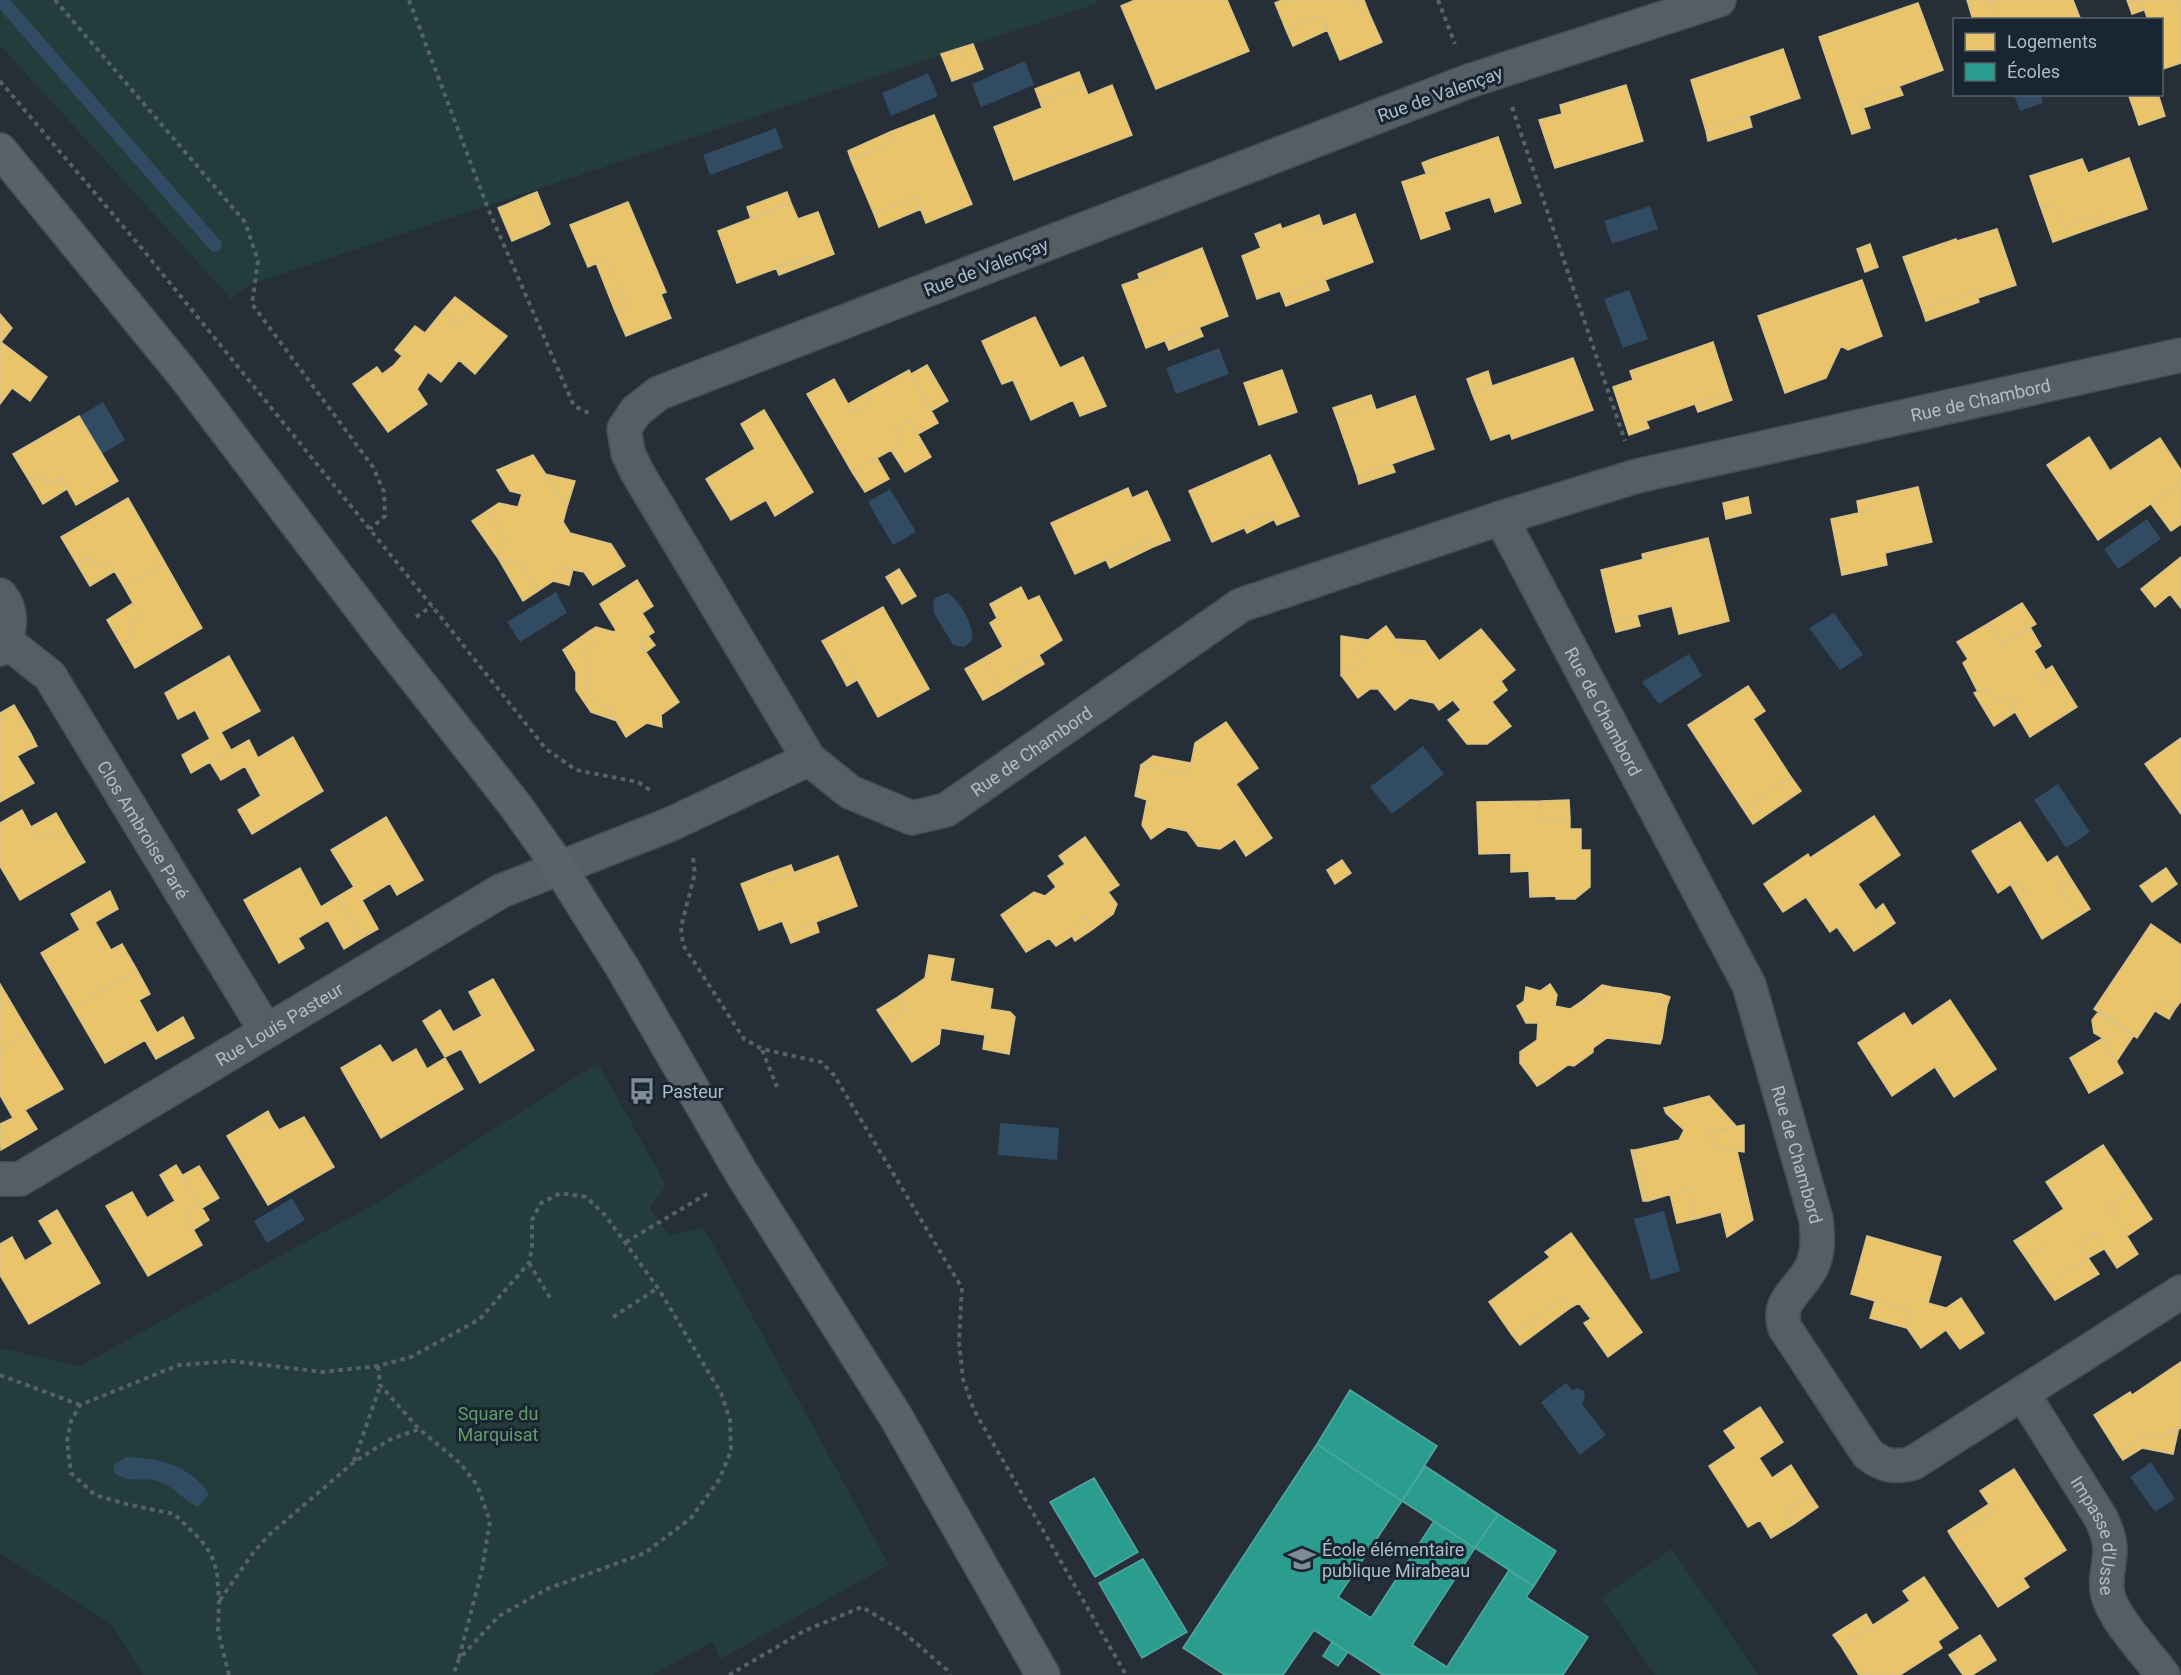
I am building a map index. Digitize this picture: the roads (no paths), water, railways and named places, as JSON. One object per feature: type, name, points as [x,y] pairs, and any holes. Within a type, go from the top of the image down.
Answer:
[{"type":"main road","points":[[0,150],[184,375],[386,641],[515,805],[559,867],[622,968],[742,1174],[896,1417],[1043,1675]]},
{"type":"street","name":"Rue de Valençay","points":[[809,759],[637,472],[628,453],[624,429],[636,411],[658,393],[1484,76],[1719,0]]},
{"type":"street","name":"Rue de Chambord","points":[[809,759],[850,792],[912,818],[946,810],[1241,605],[1501,518],[1637,476],[2177,362]]},
{"type":"street","name":"Rue de Chambord","points":[[1501,518],[1749,985],[1816,1219],[1815,1258],[1810,1270],[1785,1303],[1782,1320],[1868,1454],[1879,1463],[1889,1466],[1913,1463],[2181,1292]]},
{"type":"street","name":"Clos Ambroise Paré","points":[[0,595],[5,601],[10,620],[3,645],[50,676],[266,1031]]},
{"type":"street","points":[[559,867],[671,824],[809,759]]},
{"type":"street","name":"Rue Louis Pasteur","points":[[0,1179],[20,1179],[501,891],[559,867]]},
{"type":"street","name":"Impasse d'Usse","points":[[2023,1394],[2101,1518],[2107,1532],[2110,1548],[2106,1577],[2108,1596],[2114,1611],[2163,1675]]},
{"type":"water","points":[[1025,61],[1034,85],[981,107],[972,84]]},
{"type":"water","points":[[928,73],[938,96],[891,116],[882,93]]},
{"type":"water","points":[[2014,96],[2041,96],[2043,103],[2020,111]]},
{"type":"water","points":[[776,128],[783,148],[710,175],[703,155]]},
{"type":"water","points":[[1650,206],[1658,229],[1612,244],[1604,221]]},
{"type":"water","points":[[1629,290],[1648,339],[1623,348],[1604,299]]},
{"type":"water","points":[[1219,348],[1229,374],[1176,394],[1166,368]]},
{"type":"water","points":[[103,402],[125,440],[102,454],[80,416]]},
{"type":"water","points":[[890,489],[916,532],[893,545],[868,502]]},
{"type":"water","points":[[2147,519],[2161,539],[2118,569],[2104,549]]},
{"type":"water","points":[[556,592],[567,613],[520,642],[507,622]]},
{"type":"water","points":[[947,593],[957,601],[969,622],[971,642],[964,647],[953,645],[934,613],[935,598]]},
{"type":"water","points":[[1834,613],[1863,655],[1840,670],[1809,628]]},
{"type":"water","points":[[1689,654],[1702,676],[1659,704],[1642,682]]},
{"type":"water","points":[[1423,746],[1444,774],[1392,814],[1370,787]]},
{"type":"water","points":[[2058,784],[2090,832],[2066,848],[2034,800]]},
{"type":"water","points":[[1000,1123],[1059,1128],[1057,1160],[998,1155]]},
{"type":"water","points":[[292,1198],[305,1220],[267,1243],[254,1221]]},
{"type":"water","points":[[1664,1211],[1680,1271],[1651,1280],[1634,1219]]},
{"type":"water","points":[[1566,1383],[1572,1390],[1578,1388],[1584,1391],[1585,1397],[1582,1404],[1606,1435],[1580,1455],[1541,1402]]},
{"type":"water","points":[[126,1457],[150,1459],[173,1465],[193,1476],[209,1494],[198,1507],[163,1483],[120,1477],[114,1473],[114,1465]]},
{"type":"water","points":[[2151,1462],[2175,1499],[2155,1512],[2130,1477]]},
{"type":"waterway","points":[[1,0],[215,245]]},
{"type":"place","name":"Pasteur","points":[[642,1091]]},
{"type":"place","name":"École élémentaire publique Mirabeau","points":[[1302,1559]]},
{"type":"park label","name":"Square du Marquisat","points":[[498,1423]]}]
